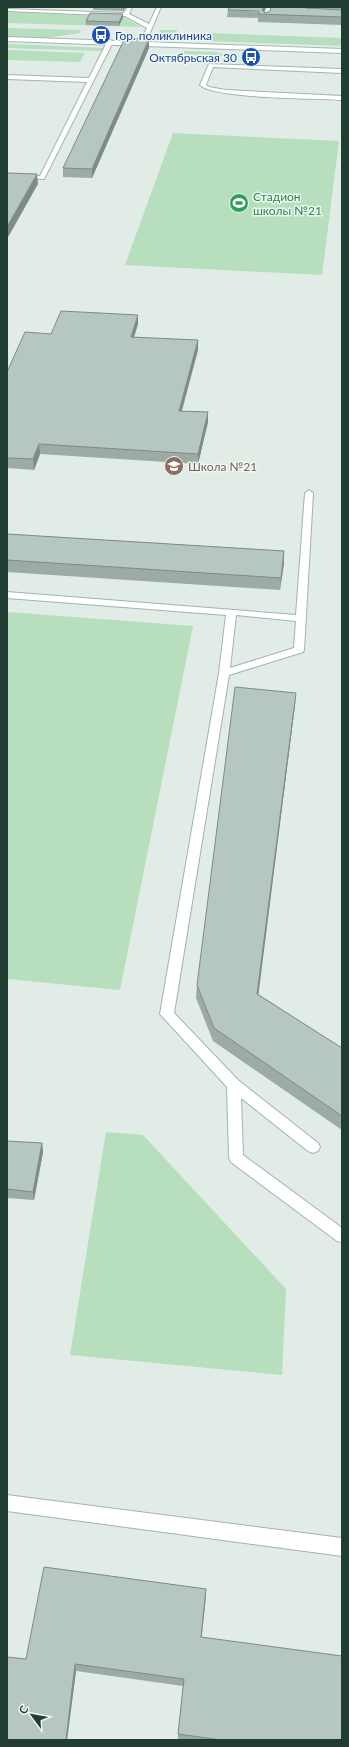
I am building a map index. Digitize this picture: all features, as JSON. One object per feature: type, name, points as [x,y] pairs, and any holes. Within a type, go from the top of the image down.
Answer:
[{"type":"street","points":[[126,15],[130,7]]},
{"type":"street","points":[[143,43],[159,7]]},
{"type":"street","points":[[266,17],[269,7]]},
{"type":"street","points":[[7,10],[126,15],[150,27]]},
{"type":"street","points":[[7,39],[342,51]]},
{"type":"street","points":[[7,176],[42,178],[110,42]]},
{"type":"street","points":[[342,71],[211,65],[203,85],[207,88],[226,92],[342,98]]},
{"type":"street","points":[[7,77],[91,80]]},
{"type":"street","points":[[224,673],[298,650],[309,493]]},
{"type":"street","points":[[7,595],[301,618]]},
{"type":"street","points":[[231,612],[224,673],[167,1014],[234,1085],[314,1147]]},
{"type":"street","points":[[234,1085],[236,1158],[342,1236]]},
{"type":"street","points":[[7,1503],[342,1547]]},
{"type":"green space","points":[[7,12],[123,17],[141,27],[7,23]]},
{"type":"green space","points":[[7,28],[80,30],[80,33],[46,38],[7,37]]},
{"type":"green space","points":[[160,30],[177,30],[174,40],[157,39]]},
{"type":"green space","points":[[209,33],[342,38],[342,46],[206,41]]},
{"type":"green space","points":[[7,44],[105,48],[103,51],[7,48]]},
{"type":"green space","points":[[7,50],[85,53],[80,62],[7,60]]},
{"type":"green space","points":[[184,51],[214,52],[232,56],[183,54]]},
{"type":"green space","name":"Стадион школы №21","points":[[173,133],[339,141],[322,275],[125,265]]},
{"type":"green space","points":[[7,612],[193,626],[120,990],[7,979]]},
{"type":"green space","points":[[106,1132],[143,1135],[286,1289],[282,1375],[70,1355]]},
{"type":"building","points":[[229,7],[263,7],[262,10],[265,13],[270,11],[271,7],[305,7],[342,10],[342,17],[258,14],[259,11],[228,10]]},
{"type":"building","points":[[90,13],[123,14],[119,22],[86,21]]},
{"type":"building","points":[[125,38],[149,39],[92,169],[63,168]]},
{"type":"building","points":[[8,173],[37,174],[7,227],[7,175]]},
{"type":"building","points":[[61,311],[138,315],[131,337],[198,340],[179,411],[208,412],[198,454],[39,444],[33,459],[7,458],[7,372],[25,332],[51,334]]},
{"type":"building","points":[[7,534],[284,551],[281,578],[7,560]]},
{"type":"building","points":[[235,687],[296,693],[257,994],[342,1048],[342,1116],[214,1028],[197,985]]},
{"type":"building","points":[[7,1141],[42,1143],[33,1192],[7,1189]]},
{"type":"building","points":[[44,1567],[206,1589],[201,1637],[342,1656],[342,1740],[221,1740],[178,1734],[184,1679],[75,1664],[66,1740],[7,1740],[7,1657],[26,1659]]},
{"type":"place","name":"Гор. поликлиника","points":[[101,35]]},
{"type":"place","name":"Октябрьская 30","points":[[251,57]]},
{"type":"place","name":"Стадион школы №21","points":[[239,203]]},
{"type":"place","name":"Школа №21","points":[[174,466]]}]
